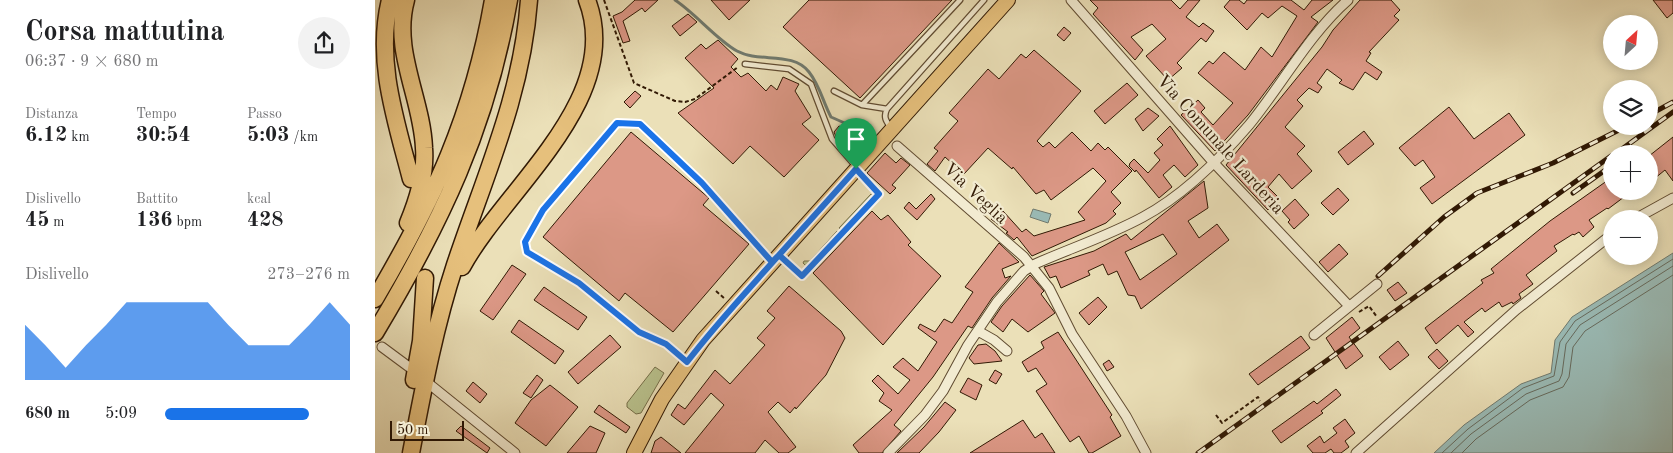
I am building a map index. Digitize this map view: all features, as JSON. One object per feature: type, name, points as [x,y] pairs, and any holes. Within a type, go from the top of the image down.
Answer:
[{"type":"highway","points":[[390,0],[385,30],[385,64],[390,95],[411,179]]},
{"type":"highway","points":[[375,282],[410,218],[418,197],[423,172],[423,134],[403,42],[402,21],[405,0]]},
{"type":"highway","points":[[375,299],[415,230],[450,156],[470,101],[493,0]]},
{"type":"highway","points":[[379,340],[465,162],[497,64],[509,0]]},
{"type":"highway","points":[[411,453],[427,369],[446,295],[506,122],[524,45],[529,0]]},
{"type":"highway","points":[[446,295],[482,235],[554,142],[579,98],[587,76],[593,44],[592,18],[587,0]]},
{"type":"highway","points":[[401,453],[421,341],[425,278]]},
{"type":"main road","points":[[634,453],[662,398],[687,362],[776,258],[1009,0]]},
{"type":"street","name":"Via Comunale Larderia","points":[[1071,0],[1214,162],[1349,306]]},
{"type":"street","points":[[888,453],[920,421],[943,391],[997,302],[1031,266],[1095,240],[1143,217],[1171,199],[1214,162],[1249,125],[1327,22],[1347,0]]},
{"type":"street","name":"Via Veglia","points":[[897,146],[934,176],[1005,242],[1017,249],[1049,288],[1071,334],[1126,416],[1146,453]]},
{"type":"street","points":[[1651,210],[1673,198]]},
{"type":"street","points":[[1356,453],[1516,310],[1603,241]]},
{"type":"street","points":[[1314,335],[1377,284]]},
{"type":"street","points":[[978,331],[994,340],[1007,352]]},
{"type":"street","points":[[379,340],[409,367]]},
{"type":"street","points":[[427,383],[515,453]]},
{"type":"lane","points":[[862,105],[961,0]]},
{"type":"lane","points":[[892,129],[885,121],[884,114],[887,108],[984,0]]},
{"type":"lane","points":[[687,362],[666,344],[639,332],[579,283],[527,252],[525,242],[543,210],[617,123],[640,124],[776,258],[802,276],[879,194],[831,139],[817,96],[811,84],[789,69],[745,64]]},
{"type":"lane","points":[[834,91],[862,105],[887,108]]},
{"type":"path","points":[[604,0],[634,83],[675,101],[695,99],[738,66],[745,64]]},
{"type":"path","points":[[717,292],[726,300]]},
{"type":"path","points":[[1359,312],[1369,306],[1377,317]]},
{"type":"path","points":[[1217,415],[1222,423],[1258,397],[1260,401]]},
{"type":"green space","points":[[871,194],[874,197],[842,231],[839,228]]},
{"type":"green space","points":[[837,231],[840,234],[808,268],[803,263],[804,261],[810,261]]},
{"type":"green space","points":[[655,367],[664,373],[641,413],[636,414],[627,407],[627,403]]},
{"type":"water","points":[[1033,209],[1051,214],[1048,223],[1030,217]]},
{"type":"water","points":[[1673,253],[1673,453],[1434,453],[1464,425],[1521,384],[1551,373],[1555,340],[1572,317],[1654,265],[1658,265],[1658,263]]},
{"type":"building","points":[[635,0],[658,0],[645,12],[642,8],[623,21],[630,41],[623,43],[613,16],[622,12]]},
{"type":"building","points":[[711,0],[750,0],[729,20]]},
{"type":"building","points":[[809,0],[952,0],[860,98],[783,27]]},
{"type":"building","points":[[1090,0],[1171,0],[1180,9],[1188,0],[1200,0],[1186,17],[1199,27],[1203,23],[1214,31],[1206,42],[1201,38],[1177,63],[1182,68],[1168,80],[1146,56],[1166,39],[1152,24],[1131,37],[1143,50],[1135,60],[1093,14],[1098,8]]},
{"type":"building","points":[[1230,0],[1239,0],[1244,4],[1247,0],[1291,0],[1304,10],[1312,0],[1333,0],[1311,17],[1318,22],[1248,115],[1215,151],[1181,115],[1198,100],[1205,108],[1201,112],[1213,125],[1233,103],[1198,73],[1209,61],[1213,64],[1224,52],[1245,70],[1261,47],[1272,57],[1297,16],[1282,6],[1268,18],[1262,13],[1247,30],[1224,7]]},
{"type":"building","points":[[1360,0],[1391,0],[1400,10],[1394,16],[1399,20],[1369,52],[1371,53],[1366,61],[1382,72],[1377,80],[1365,72],[1353,90],[1339,83],[1342,80],[1327,69],[1317,83],[1322,87],[1318,93],[1309,88],[1297,100],[1303,106],[1285,127],[1305,146],[1297,154],[1312,171],[1292,189],[1279,174],[1268,187],[1279,198],[1268,210],[1226,165],[1322,47],[1333,30]]},
{"type":"building","points":[[1653,0],[1673,0],[1673,13],[1667,18]]},
{"type":"building","points":[[688,14],[697,22],[680,36],[672,26]]},
{"type":"building","points":[[1064,27],[1071,33],[1064,41],[1057,35]]},
{"type":"building","points":[[718,40],[738,59],[731,67],[741,77],[748,73],[766,91],[771,85],[777,90],[783,77],[799,84],[795,91],[811,117],[802,124],[819,140],[784,177],[750,146],[733,164],[678,113],[714,88],[685,58],[701,44],[706,49]]},
{"type":"building","points":[[1034,50],[1081,91],[1037,141],[1043,147],[1049,142],[1055,148],[1072,132],[1091,151],[1098,143],[1105,150],[1108,147],[1132,171],[1111,192],[1121,203],[1113,211],[1116,214],[1106,223],[1032,256],[1017,237],[1014,240],[1006,233],[1008,232],[991,219],[1003,211],[1022,232],[1026,229],[1034,236],[1085,220],[1078,212],[1106,181],[1093,168],[1051,200],[1044,190],[1036,194],[1013,167],[1012,169],[988,148],[964,174],[945,157],[935,171],[927,164],[938,151],[934,148],[958,121],[949,113],[988,69],[999,79],[1021,54],[1026,58]]},
{"type":"building","points":[[1127,83],[1138,95],[1105,124],[1094,111]]},
{"type":"building","points":[[635,91],[641,96],[630,108],[624,102]]},
{"type":"building","points":[[1449,107],[1474,139],[1509,113],[1525,135],[1432,204],[1420,188],[1435,177],[1423,160],[1415,166],[1399,148]]},
{"type":"building","points":[[1148,108],[1159,116],[1143,131],[1135,119]]},
{"type":"building","points":[[839,126],[871,139],[863,149],[850,140],[845,145],[837,139],[834,132]]},
{"type":"building","points":[[1170,126],[1198,165],[1185,177],[1174,165],[1163,175],[1172,187],[1159,198],[1136,170],[1135,172],[1129,166],[1134,159],[1148,173],[1160,160],[1154,153],[1163,145],[1157,139]]},
{"type":"building","points":[[1364,131],[1374,144],[1348,165],[1338,152]]},
{"type":"building","points":[[631,132],[709,198],[703,205],[749,244],[673,332],[625,293],[619,301],[543,237]]},
{"type":"building","points":[[1673,137],[1673,181],[1665,170],[1658,176],[1658,149]]},
{"type":"building","points":[[885,153],[896,163],[901,158],[910,165],[892,185],[896,188],[890,194],[867,173]]},
{"type":"building","points":[[1204,181],[1208,208],[1188,221],[1199,238],[1217,224],[1229,240],[1141,309],[1135,296],[1128,295],[1117,271],[1108,275],[1103,264],[1088,271],[1090,275],[1061,288],[1056,276],[1050,278],[1044,267],[1094,251],[1126,234],[1131,240]],"holes":[[[1163,234],[1177,254],[1140,280],[1125,252]]]},
{"type":"building","points":[[1603,184],[1603,200],[1620,200],[1589,220],[1594,227],[1583,237],[1579,232],[1554,246],[1557,251],[1526,275],[1533,284],[1519,294],[1521,298],[1513,304],[1512,302],[1502,307],[1499,302],[1485,312],[1482,308],[1464,322],[1474,332],[1468,337],[1458,325],[1436,344],[1425,328],[1483,283],[1481,280],[1494,273],[1491,269],[1550,221]]},
{"type":"building","points":[[1338,188],[1349,200],[1333,215],[1321,203]]},
{"type":"building","points":[[931,194],[935,199],[917,220],[904,208],[909,202],[916,209]]},
{"type":"building","points":[[1295,199],[1309,215],[1294,229],[1288,222],[1290,220],[1282,211]]},
{"type":"building","points":[[872,211],[881,220],[888,215],[911,242],[908,245],[941,276],[883,345],[813,273]]},
{"type":"building","points":[[999,243],[1019,262],[1002,269],[1005,278],[1011,276],[992,298],[972,328],[968,326],[933,377],[894,425],[901,431],[882,453],[859,453],[853,445],[892,410],[879,401],[884,393],[872,381],[878,375],[898,394],[910,380],[893,367],[903,358],[918,371],[937,342],[918,328],[920,324],[935,332],[944,319],[952,323],[973,292],[965,287]]},
{"type":"building","points":[[1339,244],[1348,254],[1328,272],[1319,262]]},
{"type":"building","points":[[512,265],[526,274],[493,320],[480,311]]},
{"type":"building","points":[[1030,275],[1044,291],[1041,294],[1055,313],[1028,332],[1012,319],[1003,332],[991,322],[1002,306]]},
{"type":"building","points":[[1398,282],[1407,293],[1395,301],[1387,290]]},
{"type":"building","points":[[789,286],[841,331],[845,338],[826,375],[796,409],[795,407],[790,413],[778,402],[768,412],[796,447],[788,453],[779,453],[765,440],[755,453],[685,453],[724,405],[711,393],[684,425],[671,415],[678,404],[685,409],[715,370],[730,384],[765,345],[757,338],[775,318],[767,311]]},
{"type":"building","points":[[544,287],[587,317],[578,330],[534,300]]},
{"type":"building","points":[[1098,297],[1107,307],[1089,325],[1079,313]]},
{"type":"building","points":[[1352,317],[1360,328],[1349,337],[1363,356],[1346,369],[1326,338]]},
{"type":"building","points":[[519,320],[564,351],[555,364],[511,332]]},
{"type":"building","points":[[1058,332],[1112,415],[1110,417],[1121,436],[1092,453],[1089,453],[1079,436],[1070,442],[1036,391],[1047,384],[1036,368],[1028,372],[1022,362],[1044,348],[1041,342]]},
{"type":"building","points":[[610,335],[621,347],[578,384],[568,372]]},
{"type":"building","points":[[1301,336],[1310,348],[1258,385],[1249,374]]},
{"type":"building","points":[[1398,341],[1409,355],[1390,370],[1379,357]]},
{"type":"building","points":[[986,344],[995,351],[1002,361],[974,364],[969,358],[978,345]]},
{"type":"building","points":[[1437,349],[1448,361],[1439,369],[1428,357]]},
{"type":"building","points":[[1109,360],[1114,367],[1107,371],[1103,364]]},
{"type":"building","points":[[995,370],[1002,374],[996,384],[989,380]]},
{"type":"building","points":[[537,375],[543,380],[531,398],[523,393]]},
{"type":"building","points":[[968,378],[982,385],[976,400],[960,392]]},
{"type":"building","points":[[473,382],[487,394],[480,403],[466,391]]},
{"type":"building","points":[[550,385],[578,407],[546,446],[515,423],[531,400]]},
{"type":"building","points":[[1336,389],[1341,395],[1321,411],[1323,413],[1281,443],[1272,431],[1314,401],[1317,404]]},
{"type":"building","points":[[945,402],[956,410],[939,432],[919,453],[897,453],[924,427]]},
{"type":"building","points":[[599,405],[630,427],[626,433],[594,412]]},
{"type":"building","points":[[1345,419],[1355,433],[1345,441],[1349,447],[1341,453],[1334,453],[1331,449],[1325,453],[1313,453],[1307,446],[1320,436],[1324,443],[1337,433],[1333,428]]},
{"type":"building","points":[[1023,420],[1035,438],[1042,433],[1055,453],[970,453]]},
{"type":"building","points":[[461,426],[490,448],[487,453],[456,431]]},
{"type":"building","points":[[590,426],[605,433],[596,453],[567,453]]},
{"type":"building","points":[[661,437],[681,453],[651,453],[655,441]]},
{"type":"waterway","points":[[675,0],[737,51],[755,56],[785,59],[802,66],[809,72],[816,83],[831,117],[874,136]]},
{"type":"railway","points":[[1658,110],[1673,102]]},
{"type":"railway","points":[[1627,145],[1673,112]]},
{"type":"railway","points":[[1378,276],[1444,217],[1477,193],[1553,163],[1609,135]]},
{"type":"railway","points":[[1198,453],[1603,162]]},
{"type":"railway","points":[[1573,193],[1603,172]]},
{"type":"route","points":[[856,169],[772,262],[703,340],[687,362],[666,344],[639,332],[579,283],[559,273],[527,252],[525,242],[543,210],[617,123],[640,124],[702,183],[772,262],[779,255],[802,276],[879,194],[856,169]]}]
